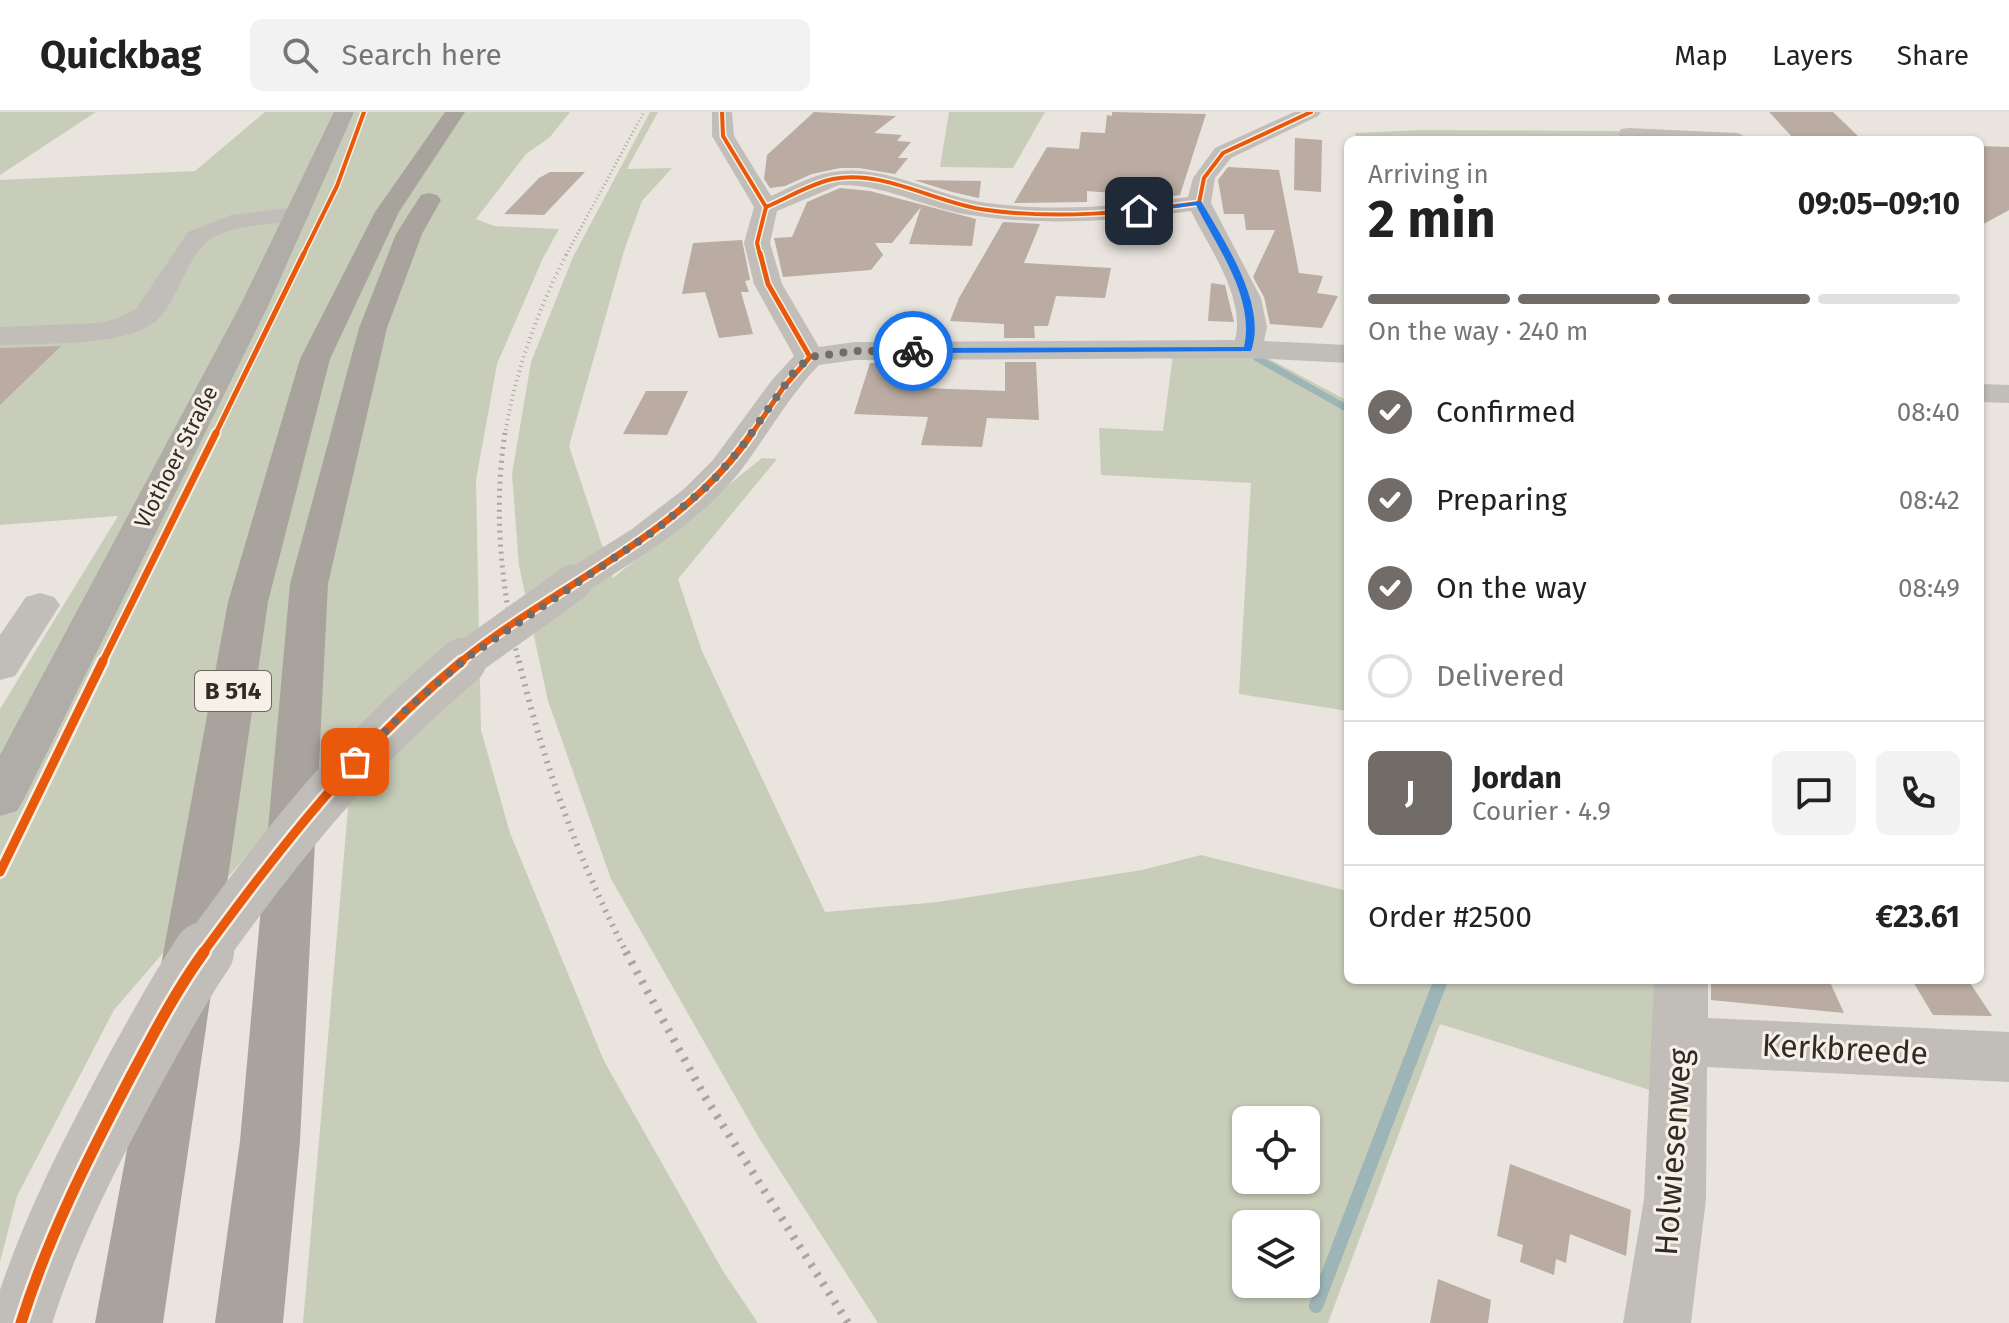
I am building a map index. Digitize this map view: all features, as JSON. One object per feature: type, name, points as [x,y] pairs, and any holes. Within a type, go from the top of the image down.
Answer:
[{"type":"highway","name":"B 514","points":[[129,1323],[248,602],[315,359],[387,212],[467,121]]},
{"type":"highway","name":"B 514","points":[[249,1323],[270,1141],[309,584],[373,328],[409,234],[439,183]]},
{"type":"main road","name":"Vlothoer Straße","points":[[0,799],[248,318],[344,112]]},
{"type":"street","points":[[722,112],[723,136],[766,207],[757,243],[768,284],[810,357]]},
{"type":"street","points":[[1248,349],[1253,327],[1247,298],[1199,203],[1204,178],[1223,153],[1311,112]]},
{"type":"street","points":[[1613,112],[1630,136]]},
{"type":"street","points":[[766,207],[813,185],[842,178],[889,182],[957,205],[990,210],[1086,214],[1199,203]]},
{"type":"street","points":[[0,336],[102,332],[128,324],[146,315],[197,237],[231,222],[298,214]]},
{"type":"street","points":[[21,1323],[30,1293],[89,1154],[183,982],[263,869],[338,779],[407,709],[468,657],[657,529],[711,483],[741,448],[794,372],[810,357],[855,351],[1248,349],[1344,354]]},
{"type":"street","points":[[1984,393],[2009,394]]},
{"type":"street","points":[[0,667],[40,605]]},
{"type":"street","name":"Holwiesenweg","points":[[1657,1323],[1675,1199],[1681,984]]},
{"type":"street","name":"Kerkbreede","points":[[1681,1041],[2009,1057]]},
{"type":"green space","points":[[0,112],[96,112],[0,175]]},
{"type":"green space","points":[[265,112],[570,112],[550,137],[526,154],[476,219],[494,226],[559,229],[543,258],[497,364],[476,480],[481,730],[510,833],[604,1061],[723,1271],[758,1323],[303,1323],[355,729],[114,1010],[17,1196],[0,1262],[0,709],[118,516],[0,525],[0,180],[195,171]]},
{"type":"green space","points":[[650,112],[658,112],[627,169],[672,168],[642,201],[624,251],[569,446],[613,578],[762,458],[777,459],[678,579],[702,651],[825,912],[938,902],[1142,870],[1201,855],[1344,890],[1344,984],[1692,984],[1688,1102],[1440,1024],[1328,1323],[878,1323],[759,1138],[611,879],[548,701],[519,566],[512,474],[531,362],[573,257]]},
{"type":"green space","points":[[949,112],[1045,112],[1013,168],[940,167]]},
{"type":"green space","points":[[1420,130],[1622,131],[1625,136],[1356,136],[1355,133]]},
{"type":"green space","points":[[1173,354],[1264,356],[1344,399],[1344,710],[1239,694],[1251,483],[1101,475],[1099,428],[1163,431]]},
{"type":"building","points":[[814,112],[896,116],[874,133],[902,135],[897,141],[911,142],[898,158],[908,158],[895,174],[840,168],[770,188],[764,179],[767,155]]},
{"type":"building","points":[[1112,112],[1206,114],[1180,195],[1164,197],[1087,191],[1087,202],[1014,203],[1047,147],[1079,149],[1081,132],[1105,133],[1107,115],[1112,116]]},
{"type":"building","points":[[1769,112],[1833,112],[1858,136],[1791,136]]},
{"type":"building","points":[[1295,138],[1322,140],[1321,192],[1294,190]]},
{"type":"building","points":[[1984,146],[2009,147],[2009,210],[1984,224]]},
{"type":"building","points":[[1228,167],[1279,170],[1299,273],[1323,276],[1317,293],[1338,296],[1322,328],[1270,324],[1264,297],[1253,277],[1275,230],[1246,230],[1244,214],[1224,214],[1218,180]]},
{"type":"building","points":[[550,172],[585,172],[544,215],[504,214],[539,178]]},
{"type":"building","points":[[914,180],[981,181],[979,198],[952,192]]},
{"type":"building","points":[[840,188],[870,191],[976,219],[972,246],[909,244],[921,207],[892,243],[875,243],[883,255],[871,270],[783,277],[774,238],[792,237],[807,202]]},
{"type":"building","points":[[1003,222],[1040,224],[1024,263],[1111,268],[1105,298],[1056,296],[1048,326],[1034,326],[1035,338],[1004,338],[1004,324],[950,321],[959,298]]},
{"type":"building","points":[[742,240],[750,280],[745,281],[749,292],[741,292],[753,334],[719,338],[705,292],[682,294],[693,243]]},
{"type":"building","points":[[1211,283],[1225,285],[1234,322],[1208,321]]},
{"type":"building","points":[[61,346],[0,405],[0,348]]},
{"type":"building","points":[[1005,362],[1036,362],[1039,420],[987,418],[982,447],[921,445],[928,417],[854,414],[870,363],[930,363],[924,388],[1005,391]]},
{"type":"building","points":[[646,391],[688,391],[667,435],[623,434]]},
{"type":"building","points":[[1711,984],[1831,984],[1844,1013],[1711,1000]]},
{"type":"building","points":[[1914,984],[1971,984],[1992,1016],[1933,1015]]},
{"type":"building","points":[[1510,1164],[1631,1210],[1626,1256],[1570,1234],[1566,1263],[1556,1259],[1554,1275],[1520,1262],[1523,1245],[1497,1236]]},
{"type":"building","points":[[1438,1279],[1491,1300],[1488,1323],[1430,1323]]},
{"type":"waterway","points":[[1257,358],[1344,407]]},
{"type":"waterway","points":[[1316,1306],[1439,984]]},
{"type":"railway","points":[[566,255],[644,112]]},
{"type":"railway","points":[[505,435],[529,341],[566,255]]},
{"type":"railway","points":[[505,433],[499,519],[503,577],[519,663]]},
{"type":"railway","points":[[519,661],[564,811],[593,884],[626,952]]},
{"type":"railway","points":[[626,952],[705,1097],[848,1323]]},
{"type":"cycle path","points":[[0,872],[337,186],[364,112]]},
{"type":"cycle path","points":[[722,112],[723,136],[766,207]]},
{"type":"cycle path","points":[[766,207],[839,178],[870,179],[956,205],[1016,213],[1109,213],[1199,203],[1204,178],[1223,153],[1311,112]]},
{"type":"cycle path","points":[[21,1323],[41,1264],[78,1178],[167,1010],[200,957],[283,845],[370,745],[433,685],[467,657],[649,532],[707,487],[735,456],[783,388],[810,357],[768,284],[757,243],[766,207]]},
{"type":"way so far","points":[[355,762],[407,709],[468,657],[657,529],[711,483],[741,448],[794,372],[810,357],[855,351],[913,351]]},
{"type":"route","points":[[913,351],[1248,349],[1253,327],[1247,298],[1199,203],[1139,211]]}]
